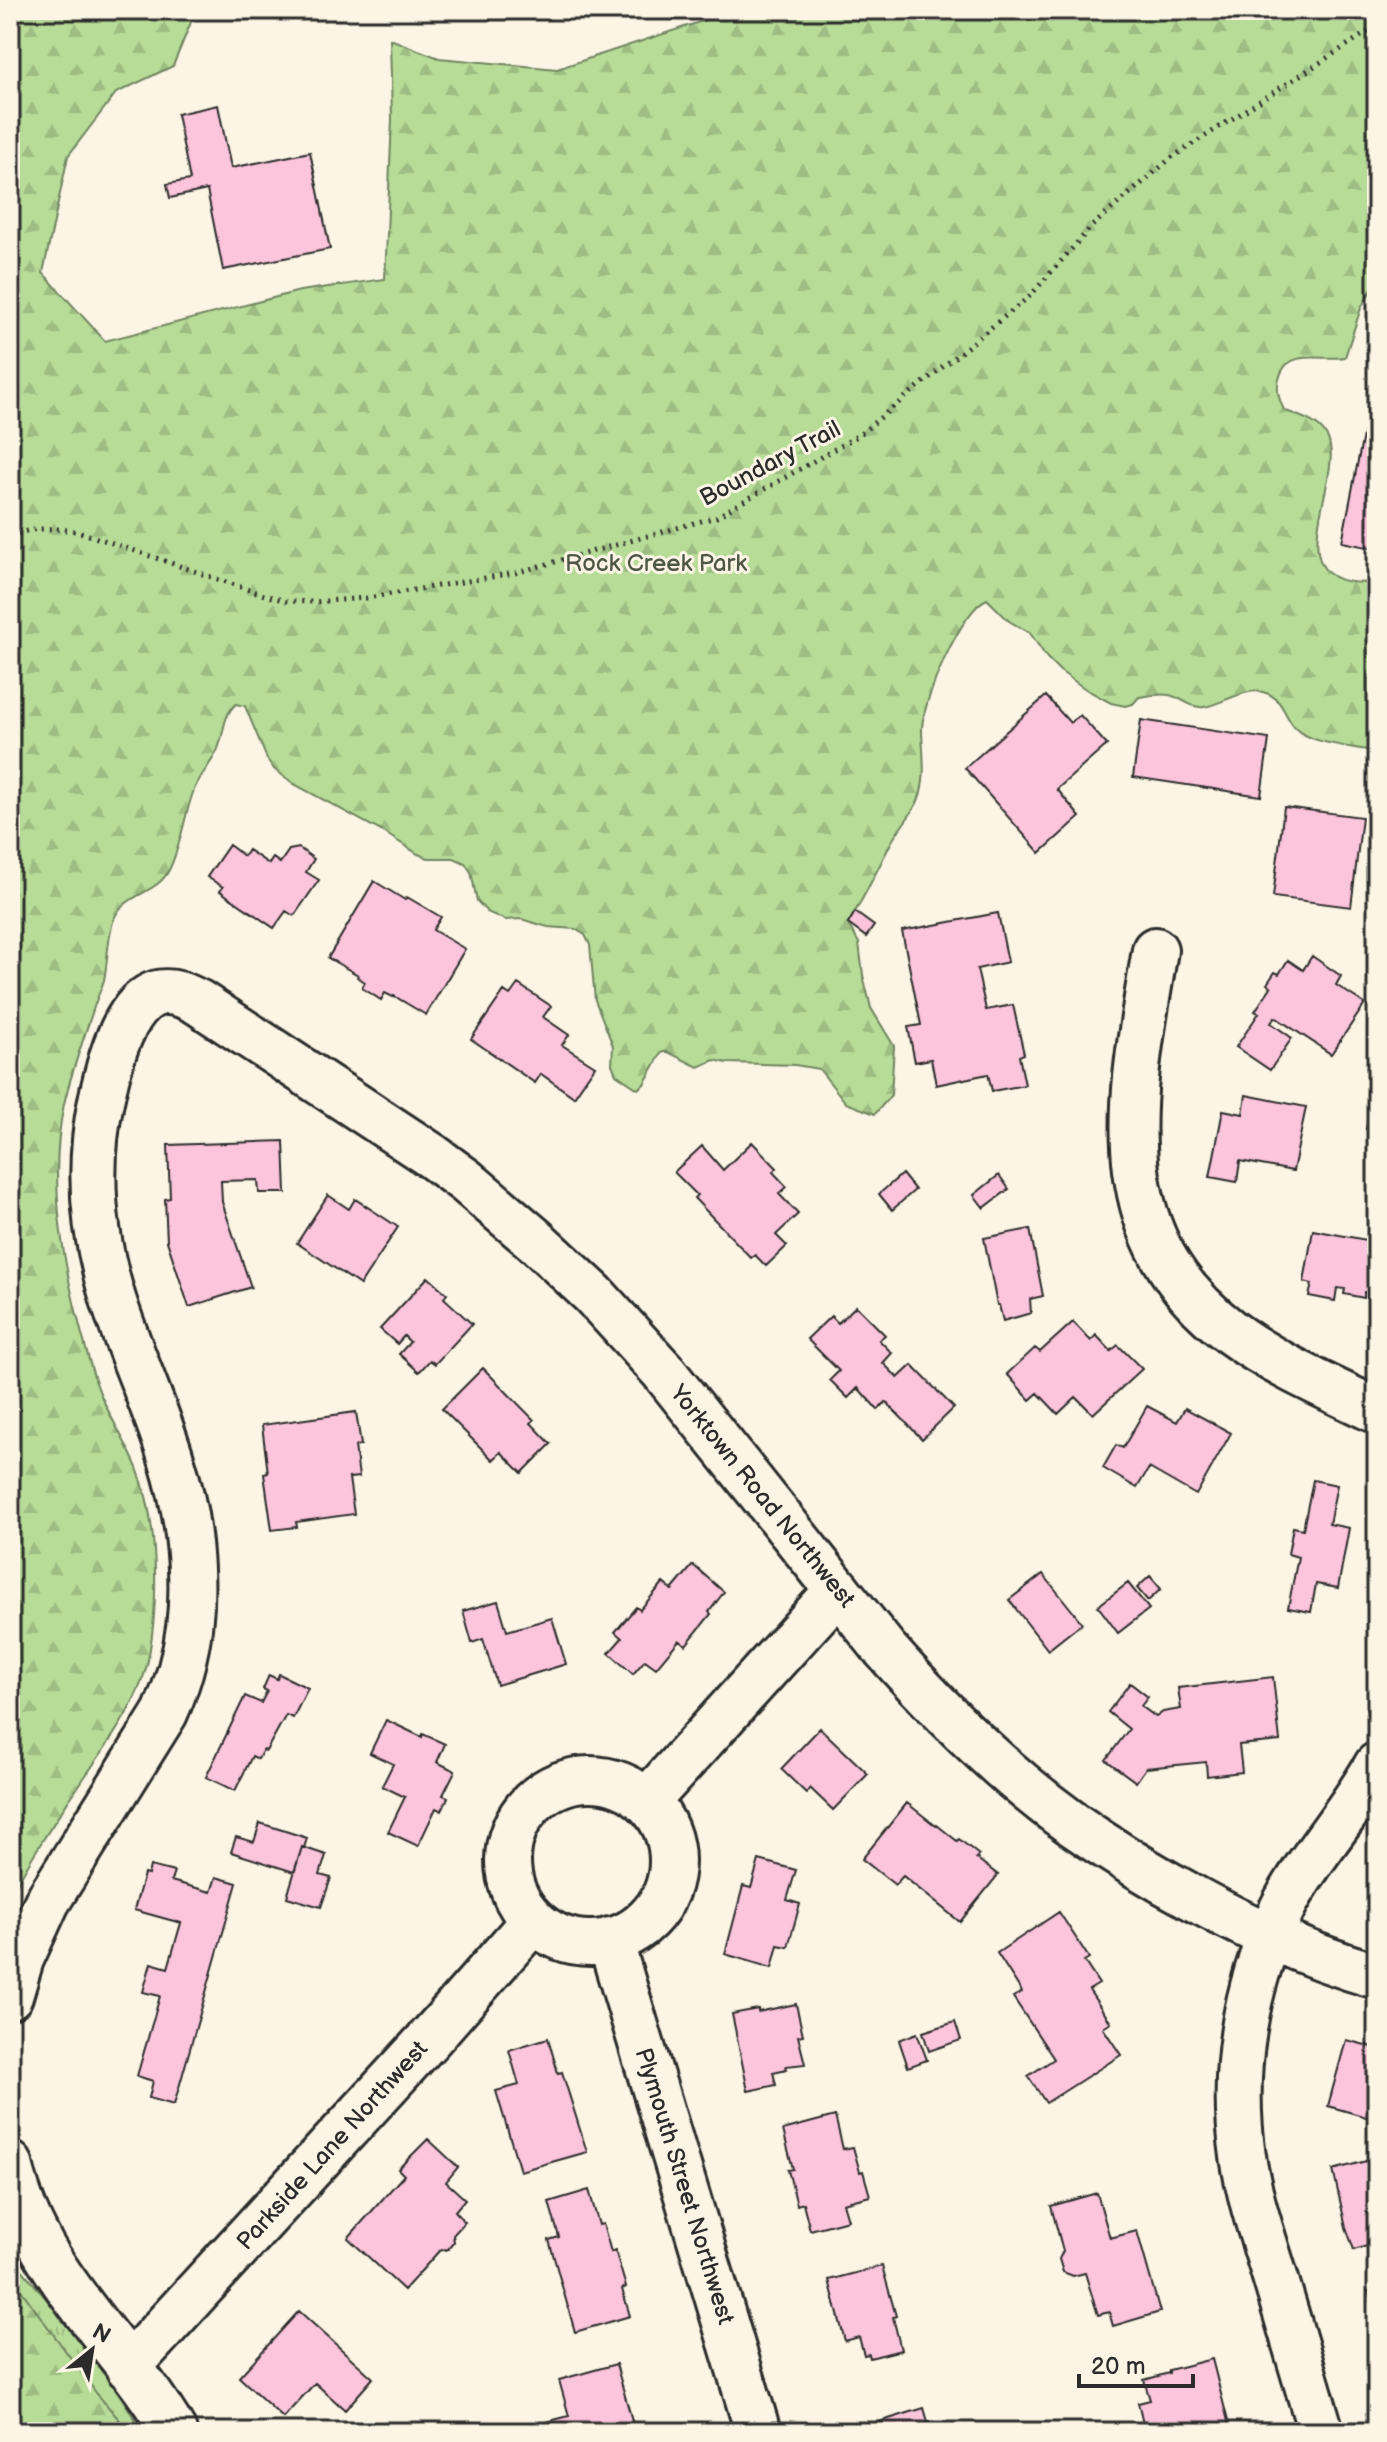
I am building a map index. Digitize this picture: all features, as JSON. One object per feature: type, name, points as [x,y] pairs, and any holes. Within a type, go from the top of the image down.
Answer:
[{"type":"street","points":[[1155,950],[1136,1069],[1132,1121],[1136,1172],[1154,1238],[1169,1265],[1197,1302],[1232,1332],[1257,1349],[1377,1411]]},
{"type":"street","name":"Yorktown Road Northwest","points":[[10,1996],[21,1959],[47,1902],[165,1713],[180,1675],[190,1635],[193,1586],[182,1499],[169,1448],[113,1297],[97,1225],[93,1181],[97,1121],[111,1062],[122,1033],[139,1003],[150,995],[163,992],[183,994],[198,1002],[350,1101],[466,1181],[535,1240],[602,1303],[663,1371],[884,1648],[971,1739],[1048,1805],[1146,1872],[1270,1937],[1320,1958],[1377,1976]]},
{"type":"street","points":[[647,1801],[838,1590]]},
{"type":"street","points":[[1321,2432],[1256,2215],[1243,2158],[1238,2081],[1247,2007],[1270,1937],[1304,1872],[1344,1818],[1377,1765]]},
{"type":"street","points":[[597,1780],[623,1785],[647,1801],[668,1830],[673,1856],[671,1881],[653,1915],[634,1931],[610,1940],[585,1942],[549,1932],[533,1921],[515,1898],[507,1875],[507,1850],[514,1827],[528,1807],[547,1792],[572,1782],[597,1780]]},
{"type":"street","name":"Parkside Lane Northwest","points":[[128,2367],[533,1921]]},
{"type":"street","name":"Plymouth Street Northwest","points":[[610,1940],[758,2432]]},
{"type":"street","points":[[10,2164],[33,2231],[53,2267],[162,2411],[174,2432]]},
{"type":"path","name":"Boundary Trail","points":[[10,537],[21,531],[59,528],[80,532],[261,594],[286,601],[313,602],[367,598],[515,573],[716,517],[859,435],[1031,295],[1092,226],[1171,158],[1377,26]]},
{"type":"green space","name":"Rock Creek Park","points":[[10,10],[196,10],[173,66],[116,93],[68,156],[43,273],[105,341],[300,291],[385,279],[392,119],[390,39],[439,58],[557,69],[736,10],[1377,10],[1377,280],[1361,308],[1345,357],[1292,361],[1281,373],[1278,387],[1284,410],[1318,426],[1326,435],[1331,452],[1318,527],[1318,551],[1325,569],[1343,581],[1377,582],[1377,752],[1311,738],[1295,728],[1278,701],[1261,692],[1244,693],[1204,707],[1165,694],[1139,697],[1133,704],[1125,706],[1111,703],[1060,671],[1030,633],[1009,621],[987,599],[966,620],[955,637],[929,698],[922,728],[924,774],[918,801],[891,843],[848,924],[859,943],[871,1008],[894,1046],[891,1095],[875,1114],[846,1103],[819,1069],[795,1065],[714,1060],[698,1067],[662,1052],[638,1089],[616,1074],[612,1064],[613,1046],[595,1000],[590,945],[585,935],[575,929],[548,927],[521,919],[505,920],[487,912],[477,901],[471,872],[465,863],[454,858],[428,858],[418,854],[294,784],[274,769],[245,706],[236,704],[226,720],[217,751],[194,790],[169,870],[156,885],[123,906],[113,922],[104,980],[64,1104],[57,1165],[65,1258],[96,1384],[144,1489],[153,1535],[154,1609],[149,1655],[140,1687],[115,1733],[46,1835],[10,1897]]},
{"type":"green space","points":[[10,2255],[101,2365],[143,2432],[10,2432]]},
{"type":"green space","points":[[10,2275],[97,2394],[130,2432],[10,2432]]},
{"type":"building","points":[[218,105],[231,168],[310,152],[330,249],[223,270],[207,190],[170,198],[167,184],[190,180],[177,114]]},
{"type":"building","points":[[1366,420],[1377,422],[1377,549],[1342,542]]},
{"type":"building","points":[[1046,696],[1070,723],[1080,715],[1107,745],[1057,789],[1080,817],[1040,853],[965,768]]},
{"type":"building","points":[[1141,720],[1269,739],[1261,796],[1133,777]]},
{"type":"building","points":[[1284,807],[1362,817],[1351,907],[1273,897]]},
{"type":"building","points":[[229,845],[244,856],[248,850],[269,864],[273,858],[280,863],[289,850],[299,848],[314,859],[306,872],[319,880],[294,916],[286,911],[274,928],[220,891],[223,887],[207,877]]},
{"type":"building","points":[[374,881],[441,917],[433,930],[465,949],[426,1015],[385,993],[381,1000],[362,988],[365,982],[358,975],[328,958]]},
{"type":"building","points":[[855,912],[874,926],[866,937],[848,924]]},
{"type":"building","points":[[998,913],[1008,962],[977,969],[986,1010],[1013,1005],[1024,1054],[1019,1056],[1025,1085],[992,1091],[988,1074],[936,1085],[931,1059],[915,1062],[908,1027],[921,1025],[902,931]]},
{"type":"building","points":[[1312,956],[1341,976],[1336,985],[1365,1004],[1331,1054],[1275,1017],[1271,1023],[1292,1038],[1270,1070],[1236,1047],[1259,1013],[1255,1011],[1271,987],[1267,984],[1275,972],[1279,974],[1288,960],[1303,970]]},
{"type":"building","points":[[518,984],[551,1006],[543,1017],[569,1035],[562,1045],[595,1066],[574,1097],[541,1074],[535,1083],[471,1039],[504,991],[510,995]]},
{"type":"building","points":[[1246,1095],[1306,1107],[1293,1171],[1240,1161],[1237,1182],[1210,1177],[1223,1110],[1243,1114]]},
{"type":"building","points":[[1372,1098],[1377,1099],[1377,1131],[1366,1129]]},
{"type":"building","points":[[284,1141],[286,1193],[259,1193],[258,1180],[221,1181],[222,1202],[251,1287],[189,1307],[167,1241],[165,1199],[170,1198],[168,1145]]},
{"type":"building","points":[[752,1142],[777,1168],[773,1172],[787,1187],[779,1194],[798,1214],[776,1235],[787,1246],[766,1266],[755,1255],[751,1258],[694,1198],[697,1195],[674,1172],[702,1146],[723,1170]]},
{"type":"building","points":[[902,1174],[915,1190],[892,1210],[879,1194]]},
{"type":"building","points":[[999,1175],[1009,1189],[984,1208],[974,1195]]},
{"type":"building","points":[[328,1195],[349,1209],[355,1199],[398,1227],[360,1285],[297,1243]]},
{"type":"building","points":[[1030,1229],[1043,1296],[1030,1299],[1031,1313],[1003,1321],[984,1238]]},
{"type":"building","points":[[1313,1230],[1377,1242],[1377,1308],[1369,1307],[1372,1294],[1364,1292],[1364,1298],[1344,1294],[1345,1289],[1337,1288],[1335,1301],[1309,1296],[1312,1284],[1304,1282]]},
{"type":"building","points":[[428,1277],[447,1294],[444,1298],[472,1324],[435,1364],[430,1360],[419,1372],[399,1354],[410,1342],[404,1336],[397,1344],[380,1329]]},
{"type":"building","points":[[856,1306],[885,1335],[879,1340],[892,1353],[883,1363],[898,1378],[912,1365],[954,1408],[922,1439],[886,1402],[878,1410],[858,1388],[848,1398],[830,1380],[839,1371],[807,1339],[831,1316],[838,1323]]},
{"type":"building","points":[[1073,1322],[1091,1341],[1096,1335],[1111,1351],[1118,1345],[1142,1369],[1093,1414],[1076,1397],[1058,1414],[1038,1393],[1030,1400],[1007,1374],[1035,1348],[1040,1352]]},
{"type":"building","points":[[483,1368],[534,1420],[531,1423],[551,1444],[522,1473],[501,1452],[493,1460],[442,1409]]},
{"type":"building","points":[[1147,1406],[1177,1422],[1185,1408],[1231,1433],[1196,1495],[1149,1468],[1137,1488],[1103,1468],[1116,1445],[1123,1448]]},
{"type":"building","points":[[356,1412],[361,1445],[355,1446],[359,1477],[349,1478],[354,1514],[296,1522],[297,1527],[272,1530],[264,1474],[268,1473],[262,1425]]},
{"type":"building","points":[[1313,1480],[1337,1485],[1329,1524],[1349,1528],[1338,1588],[1316,1584],[1311,1612],[1288,1608],[1298,1557],[1288,1554],[1293,1527],[1303,1529]]},
{"type":"building","points":[[693,1565],[724,1592],[686,1645],[679,1640],[656,1668],[645,1660],[633,1674],[609,1653],[622,1638],[615,1632],[636,1607],[640,1610],[663,1583],[672,1590]]},
{"type":"building","points":[[1043,1574],[1082,1623],[1048,1650],[1009,1600]]},
{"type":"building","points":[[1150,1576],[1161,1589],[1148,1601],[1137,1588]]},
{"type":"building","points":[[1128,1583],[1149,1609],[1118,1633],[1098,1606]]},
{"type":"building","points":[[498,1601],[507,1631],[552,1618],[566,1664],[497,1685],[483,1639],[472,1643],[463,1611]]},
{"type":"building","points":[[279,1674],[308,1688],[293,1718],[286,1715],[266,1751],[263,1750],[258,1759],[252,1756],[235,1791],[206,1777],[245,1696],[261,1703],[267,1691],[263,1689],[269,1675],[277,1679]]},
{"type":"building","points":[[1273,1677],[1280,1741],[1239,1745],[1242,1772],[1207,1776],[1206,1762],[1146,1768],[1136,1782],[1106,1760],[1129,1729],[1108,1712],[1130,1683],[1148,1697],[1141,1706],[1156,1717],[1163,1712],[1181,1709],[1178,1688]]},
{"type":"building","points":[[386,1720],[445,1744],[437,1762],[455,1771],[443,1795],[448,1797],[442,1811],[436,1808],[418,1846],[388,1832],[405,1797],[382,1786],[393,1764],[370,1753]]},
{"type":"building","points":[[820,1728],[868,1774],[833,1810],[810,1788],[806,1793],[781,1769]]},
{"type":"building","points":[[907,1803],[957,1841],[959,1839],[979,1855],[976,1858],[998,1875],[960,1922],[903,1876],[895,1885],[862,1859]]},
{"type":"building","points":[[260,1823],[307,1838],[294,1872],[231,1852],[236,1837],[254,1842]]},
{"type":"building","points":[[302,1847],[326,1855],[320,1875],[331,1878],[321,1907],[287,1897]]},
{"type":"building","points":[[759,1860],[796,1870],[787,1900],[800,1904],[788,1947],[778,1945],[772,1968],[725,1954],[743,1886],[751,1888]]},
{"type":"building","points":[[150,1866],[174,1872],[171,1881],[211,1892],[216,1877],[237,1883],[174,2105],[149,2098],[153,2081],[137,2076],[160,1996],[143,1992],[151,1963],[168,1968],[181,1923],[134,1910],[144,1874],[148,1875]]},
{"type":"building","points":[[1059,1912],[1089,1958],[1084,1961],[1099,1984],[1089,1990],[1111,2023],[1103,2028],[1121,2055],[1046,2103],[1028,2076],[1054,2059],[1013,1997],[1022,1992],[997,1953]]},
{"type":"building","points":[[796,2004],[803,2035],[798,2036],[805,2064],[786,2066],[787,2069],[773,2072],[776,2085],[748,2091],[732,2014]]},
{"type":"building","points":[[955,2022],[961,2040],[929,2051],[923,2032]]},
{"type":"building","points":[[917,2033],[927,2060],[908,2067],[899,2040]]},
{"type":"building","points":[[548,2038],[587,2152],[520,2171],[496,2091],[519,2085],[509,2050]]},
{"type":"building","points":[[1346,2040],[1377,2048],[1377,2104],[1374,2103],[1370,2118],[1328,2106]]},
{"type":"building","points":[[835,2116],[843,2149],[853,2147],[870,2196],[843,2203],[848,2220],[810,2230],[803,2203],[797,2205],[788,2170],[793,2169],[783,2130]]},
{"type":"building","points":[[428,2139],[458,2167],[446,2182],[465,2199],[455,2211],[465,2222],[453,2235],[454,2242],[448,2249],[439,2251],[404,2290],[348,2238],[404,2175],[398,2169]]},
{"type":"building","points":[[1377,2158],[1377,2243],[1354,2250],[1333,2170]]},
{"type":"building","points":[[589,2190],[599,2225],[603,2224],[611,2252],[615,2250],[626,2287],[622,2289],[630,2316],[575,2332],[549,2240],[559,2237],[549,2202]]},
{"type":"building","points":[[1097,2193],[1110,2238],[1137,2231],[1160,2312],[1113,2326],[1109,2312],[1098,2315],[1085,2273],[1073,2276],[1063,2272],[1059,2259],[1063,2251],[1051,2206]]},
{"type":"building","points":[[882,2266],[896,2316],[893,2317],[901,2350],[870,2358],[869,2354],[864,2355],[859,2337],[845,2341],[829,2280]]},
{"type":"building","points":[[1377,2288],[1377,2321],[1368,2291]]},
{"type":"building","points":[[299,2311],[373,2378],[345,2410],[315,2383],[283,2418],[239,2377]]},
{"type":"building","points":[[1212,2359],[1230,2429],[1177,2432],[1176,2427],[1145,2432],[1138,2403],[1150,2400],[1144,2380]]},
{"type":"building","points":[[616,2364],[635,2431],[544,2432],[542,2423],[569,2416],[559,2380]]},
{"type":"building","points":[[924,2408],[931,2432],[882,2432],[879,2422]]}]
